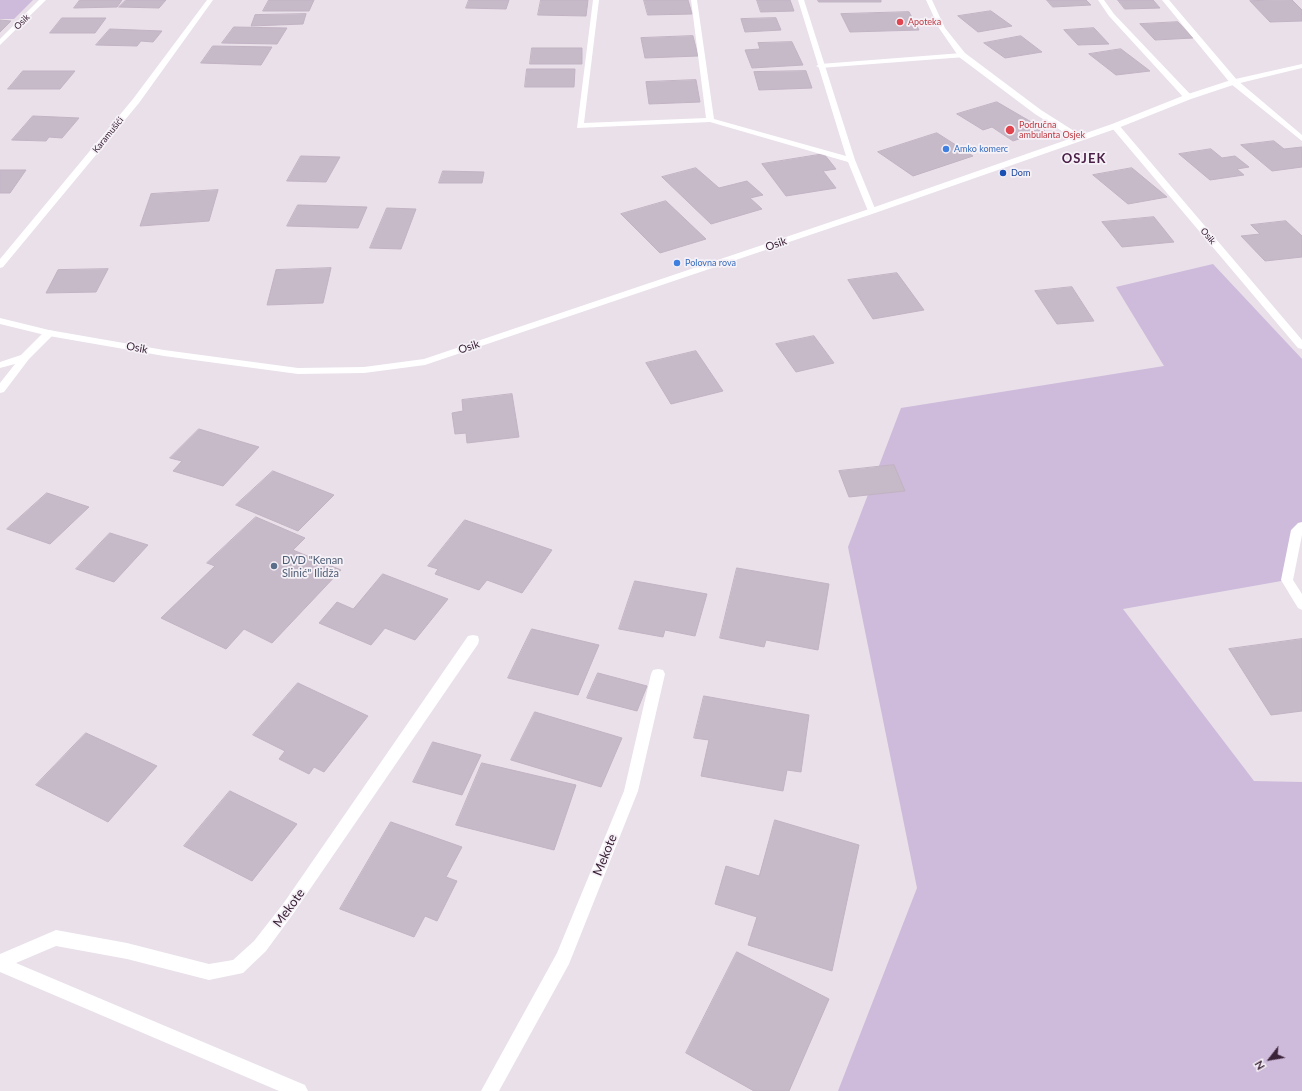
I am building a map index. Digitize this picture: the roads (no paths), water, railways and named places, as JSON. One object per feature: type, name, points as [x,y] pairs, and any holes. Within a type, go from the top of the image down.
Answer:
[{"type":"street","name":"Osik","points":[[0,43],[43,0]]},
{"type":"street","name":"Karamušići","points":[[0,265],[136,101],[210,0]]},
{"type":"street","points":[[596,0],[580,126],[710,120],[851,160]]},
{"type":"street","points":[[694,0],[710,120]]},
{"type":"street","points":[[800,0],[851,160],[872,211]]},
{"type":"street","points":[[929,0],[942,28],[962,55],[1038,112],[1079,138]]},
{"type":"street","points":[[1102,0],[1111,14],[1188,97]]},
{"type":"street","points":[[1165,0],[1234,82],[1302,139]]},
{"type":"street","points":[[820,66],[962,55]]},
{"type":"street","name":"Osik","points":[[0,322],[49,333],[164,353],[298,371],[364,370],[425,362],[872,211],[1115,126],[1188,97],[1234,82],[1302,66]]},
{"type":"street","name":"Osik","points":[[1115,126],[1302,346]]},
{"type":"street","points":[[0,390],[26,357],[49,333]]},
{"type":"street","points":[[0,365],[26,357]]},
{"type":"street","points":[[1302,526],[1297,530],[1288,580],[1302,605]]},
{"type":"street","name":"Mekote","points":[[0,963],[56,938],[127,951],[210,972],[237,967],[260,946],[288,909],[473,640]]},
{"type":"street","name":"Mekote","points":[[490,1091],[562,958],[631,791],[658,674]]},
{"type":"street","points":[[0,963],[299,1091]]},
{"type":"place","name":"Apoteka","points":[[900,22]]},
{"type":"place","name":"Područna ambulanta Osjek","points":[[1010,130]]},
{"type":"place","name":"Amko komerc","points":[[946,149]]},
{"type":"place","name":"Dom","points":[[1003,173]]},
{"type":"place","name":"Polovna rova","points":[[677,263]]},
{"type":"place","name":"DVD \"Kenan Slinić\" Ilidža","points":[[274,566]]},
{"type":"district","name":"OSJEK","points":[[1084,159]]}]
